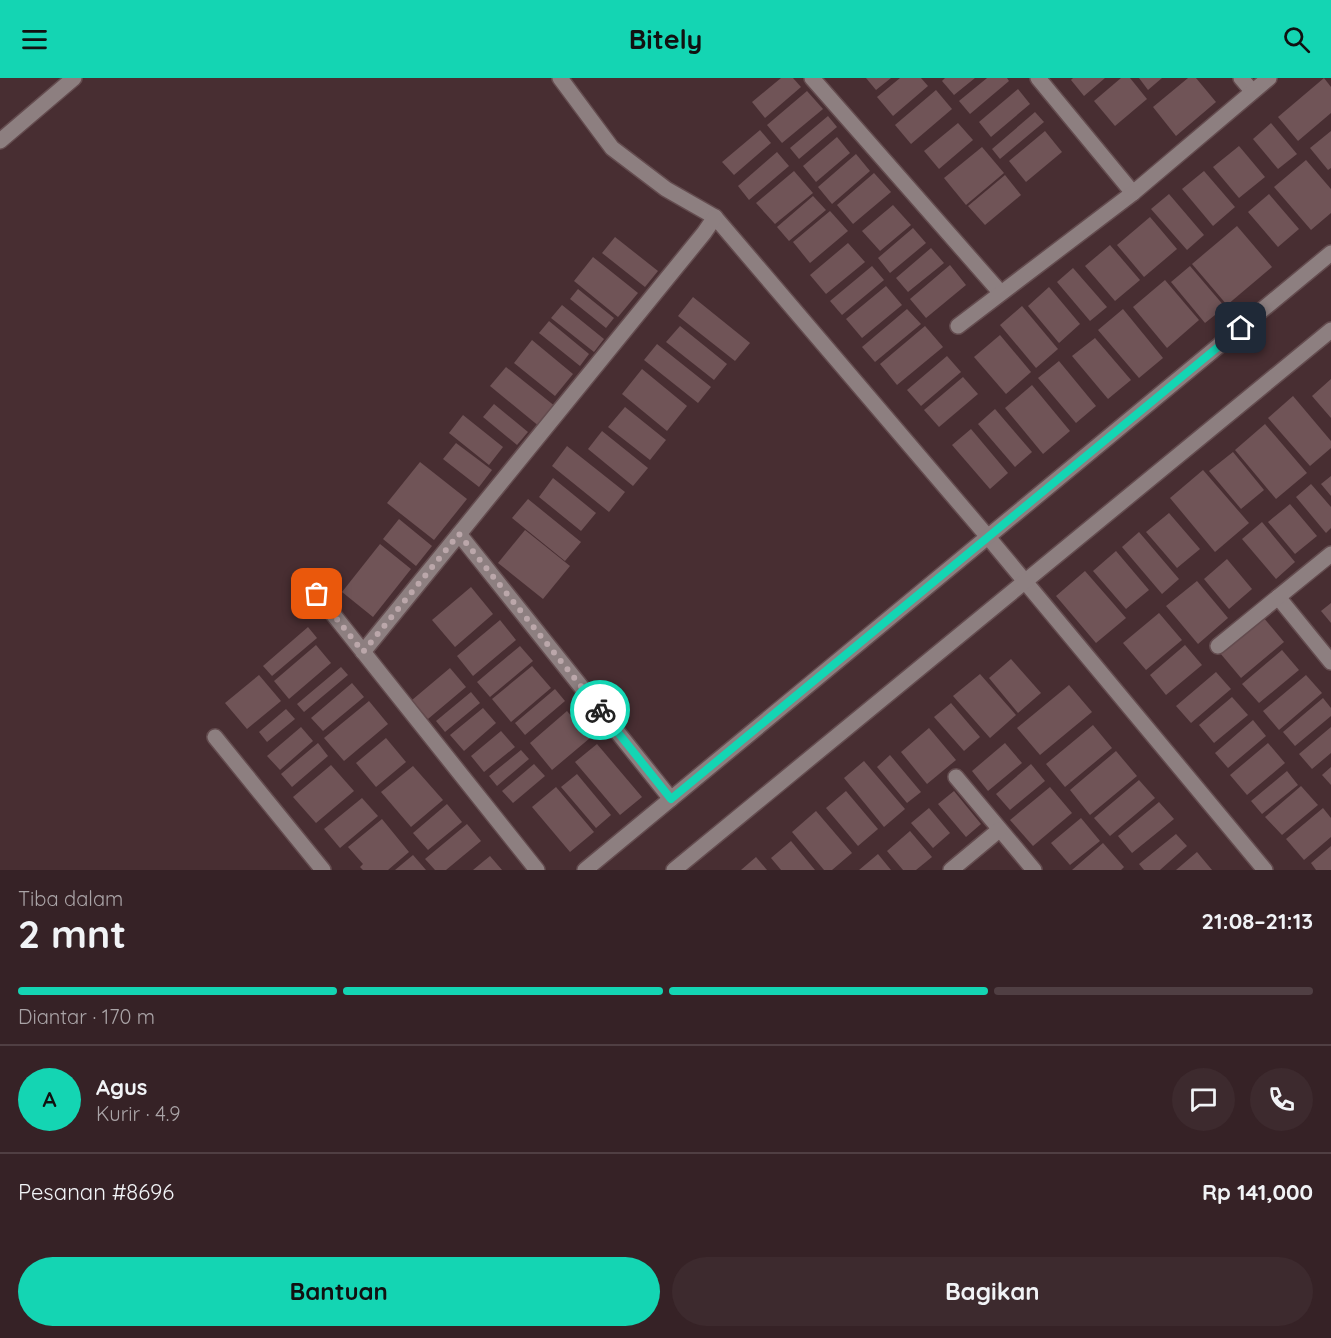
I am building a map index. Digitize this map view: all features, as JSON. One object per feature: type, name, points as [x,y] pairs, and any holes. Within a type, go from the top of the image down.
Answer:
[{"type":"street","points":[[0,141],[74,78]]},
{"type":"street","points":[[560,78],[612,148],[666,189],[715,217],[988,537],[1265,870]]},
{"type":"street","points":[[812,78],[1000,292]]},
{"type":"street","points":[[1038,78],[1133,193]]},
{"type":"street","points":[[1241,78],[1252,91]]},
{"type":"street","points":[[958,326],[1133,193],[1269,78]]},
{"type":"street","points":[[363,652],[715,217]]},
{"type":"street","points":[[585,870],[1331,253]]},
{"type":"street","points":[[674,870],[1331,330]]},
{"type":"street","points":[[459,534],[671,799]]},
{"type":"street","points":[[1218,646],[1331,554]]},
{"type":"street","points":[[317,594],[537,870]]},
{"type":"street","points":[[1278,597],[1331,662]]},
{"type":"street","points":[[215,737],[322,870]]},
{"type":"street","points":[[956,777],[1034,870]]},
{"type":"street","points":[[951,870],[999,830]]},
{"type":"building","points":[[781,78],[793,78],[801,87],[765,118],[752,102]]},
{"type":"building","points":[[866,78],[891,78],[876,90]]},
{"type":"building","points":[[900,78],[921,78],[928,86],[893,116],[877,97]]},
{"type":"building","points":[[945,78],[975,78],[954,95],[942,81]]},
{"type":"building","points":[[987,78],[1007,78],[1009,81],[970,114],[959,101]]},
{"type":"building","points":[[1073,78],[1105,78],[1084,96],[1071,80]]},
{"type":"building","points":[[1121,78],[1130,78],[1147,99],[1115,126],[1094,101]]},
{"type":"building","points":[[1139,78],[1162,78],[1148,90]]},
{"type":"building","points":[[1188,78],[1196,78],[1216,102],[1176,136],[1153,107]]},
{"type":"building","points":[[1324,78],[1331,87],[1331,113],[1298,141],[1278,117]]},
{"type":"building","points":[[1018,89],[1030,104],[991,137],[979,122]]},
{"type":"building","points":[[936,90],[952,109],[911,144],[895,125]]},
{"type":"building","points":[[807,91],[823,109],[782,143],[767,125]]},
{"type":"building","points":[[1035,112],[1044,122],[1000,159],[992,149]]},
{"type":"building","points":[[828,116],[837,127],[799,159],[790,148]]},
{"type":"building","points":[[958,123],[973,140],[939,169],[924,151]]},
{"type":"building","points":[[1271,123],[1297,154],[1278,169],[1253,139]]},
{"type":"building","points":[[760,130],[771,143],[734,175],[722,162]]},
{"type":"building","points":[[1045,131],[1062,152],[1026,182],[1009,161]]},
{"type":"building","points":[[1331,131],[1331,168],[1328,170],[1310,148]]},
{"type":"building","points":[[837,137],[850,153],[816,182],[803,166]]},
{"type":"building","points":[[1239,146],[1265,177],[1239,198],[1213,167]]},
{"type":"building","points":[[982,147],[1004,173],[966,205],[944,178]]},
{"type":"building","points":[[777,152],[789,166],[749,200],[738,186]]},
{"type":"building","points":[[856,154],[870,171],[832,204],[818,187]]},
{"type":"building","points":[[1306,160],[1331,189],[1331,213],[1311,230],[1274,187]]},
{"type":"building","points":[[794,171],[813,193],[775,224],[756,203]]},
{"type":"building","points":[[1204,171],[1235,207],[1213,226],[1182,189]]},
{"type":"building","points":[[874,173],[891,192],[853,224],[837,205]]},
{"type":"building","points":[[1005,175],[1021,195],[985,225],[968,206]]},
{"type":"building","points":[[1169,194],[1204,235],[1187,250],[1151,209]]},
{"type":"building","points":[[1269,194],[1299,229],[1278,247],[1248,212]]},
{"type":"building","points":[[813,196],[826,210],[789,241],[777,227]]},
{"type":"building","points":[[893,205],[911,225],[880,251],[862,231]]},
{"type":"building","points":[[830,211],[848,231],[810,263],[793,242]]},
{"type":"building","points":[[1150,217],[1177,249],[1144,277],[1117,245]]},
{"type":"building","points":[[1237,226],[1272,267],[1227,305],[1192,264]]},
{"type":"building","points":[[913,228],[926,243],[890,273],[878,258]]},
{"type":"building","points":[[615,237],[658,271],[645,287],[602,253]]},
{"type":"building","points":[[848,243],[865,262],[826,294],[810,275]]},
{"type":"building","points":[[1110,245],[1140,280],[1115,301],[1085,266]]},
{"type":"building","points":[[931,248],[944,263],[908,292],[896,278]]},
{"type":"building","points":[[593,257],[638,293],[618,317],[574,281]]},
{"type":"building","points":[[950,265],[966,285],[926,318],[910,299]]},
{"type":"building","points":[[872,266],[884,280],[842,315],[830,301]]},
{"type":"building","points":[[1190,266],[1225,307],[1205,323],[1171,282]]},
{"type":"building","points":[[1073,268],[1107,307],[1090,321],[1057,282]]},
{"type":"building","points":[[1165,280],[1199,320],[1167,348],[1133,307]]},
{"type":"building","points":[[886,286],[902,305],[862,338],[846,319]]},
{"type":"building","points":[[1049,287],[1080,324],[1059,343],[1028,306]]},
{"type":"building","points":[[578,289],[614,318],[606,328],[570,299]]},
{"type":"building","points":[[693,297],[750,343],[735,361],[678,316]]},
{"type":"building","points":[[562,305],[604,339],[594,352],[551,318]]},
{"type":"building","points":[[1022,306],[1058,349],[1036,368],[1000,325]]},
{"type":"building","points":[[907,309],[921,324],[875,362],[862,347]]},
{"type":"building","points":[[1123,309],[1163,358],[1139,378],[1098,330]]},
{"type":"building","points":[[549,321],[589,354],[580,366],[539,333]]},
{"type":"building","points":[[680,326],[727,364],[714,380],[666,342]]},
{"type":"building","points":[[925,326],[943,347],[897,385],[880,364]]},
{"type":"building","points":[[1000,335],[1031,372],[1006,394],[974,357]]},
{"type":"building","points":[[1095,338],[1131,380],[1108,399],[1072,356]]},
{"type":"building","points":[[532,340],[573,374],[555,396],[514,363]]},
{"type":"building","points":[[657,344],[711,387],[698,403],[644,360]]},
{"type":"building","points":[[947,356],[961,372],[921,406],[907,390]]},
{"type":"building","points":[[1059,361],[1096,406],[1076,423],[1038,378]]},
{"type":"building","points":[[506,367],[556,407],[540,427],[490,386]]},
{"type":"building","points":[[642,369],[687,406],[667,431],[622,394]]},
{"type":"building","points":[[963,377],[978,394],[939,427],[924,410]]},
{"type":"building","points":[[1331,379],[1331,418],[1312,396]]},
{"type":"building","points":[[1032,385],[1070,431],[1043,454],[1005,408]]},
{"type":"building","points":[[1293,396],[1331,441],[1331,448],[1310,466],[1268,418]]},
{"type":"building","points":[[494,404],[528,432],[517,445],[483,417]]},
{"type":"building","points":[[625,407],[666,440],[650,460],[608,427]]},
{"type":"building","points":[[995,409],[1032,452],[1015,467],[978,424]]},
{"type":"building","points":[[463,415],[503,447],[489,465],[449,433]]},
{"type":"building","points":[[1265,424],[1307,473],[1276,499],[1235,450]]},
{"type":"building","points":[[971,429],[1008,473],[990,489],[952,445]]},
{"type":"building","points":[[602,431],[648,468],[633,486],[588,449]]},
{"type":"building","points":[[456,443],[492,470],[479,487],[443,459]]},
{"type":"building","points":[[567,446],[625,492],[609,512],[552,466]]},
{"type":"building","points":[[1233,452],[1264,490],[1241,509],[1209,471]]},
{"type":"building","points":[[420,462],[467,499],[434,540],[387,503]]},
{"type":"building","points":[[1203,470],[1249,523],[1215,552],[1170,498]]},
{"type":"building","points":[[1331,476],[1331,496],[1321,484]]},
{"type":"building","points":[[553,478],[596,513],[581,531],[539,497]]},
{"type":"building","points":[[1311,484],[1331,507],[1331,528],[1326,533],[1296,497]]},
{"type":"building","points":[[528,499],[581,542],[565,561],[512,518]]},
{"type":"building","points":[[1290,504],[1317,536],[1295,554],[1268,522]]},
{"type":"building","points":[[1169,513],[1200,549],[1177,568],[1146,532]]},
{"type":"building","points":[[399,519],[432,546],[416,566],[383,539]]},
{"type":"building","points":[[1262,522],[1295,562],[1276,579],[1242,539]]},
{"type":"building","points":[[525,530],[570,566],[543,599],[498,563]]},
{"type":"building","points":[[1139,532],[1179,579],[1162,594],[1122,547]]},
{"type":"building","points":[[380,544],[411,569],[373,617],[342,592]]},
{"type":"building","points":[[1116,551],[1149,590],[1126,609],[1093,571]]},
{"type":"building","points":[[1227,559],[1252,589],[1229,609],[1204,579]]},
{"type":"building","points":[[1085,571],[1126,618],[1096,643],[1056,596]]},
{"type":"building","points":[[1197,581],[1228,618],[1198,644],[1166,606]]},
{"type":"building","points":[[471,587],[493,614],[455,647],[432,620]]},
{"type":"building","points":[[1331,603],[1331,623],[1321,611]]},
{"type":"building","points":[[1159,613],[1182,640],[1146,670],[1123,643]]},
{"type":"building","points":[[1263,617],[1284,642],[1241,678],[1220,653]]},
{"type":"building","points":[[500,620],[516,640],[473,676],[457,656]]},
{"type":"building","points":[[308,627],[317,638],[272,676],[263,666]]},
{"type":"building","points":[[316,645],[331,663],[289,699],[274,681]]},
{"type":"building","points":[[1185,645],[1202,665],[1166,695],[1150,675]]},
{"type":"building","points":[[520,646],[533,661],[490,697],[477,682]]},
{"type":"building","points":[[1282,650],[1299,670],[1259,703],[1242,684]]},
{"type":"building","points":[[1011,659],[1041,693],[1018,713],[989,678]]},
{"type":"building","points":[[532,666],[551,688],[511,722],[492,699]]},
{"type":"building","points":[[341,667],[348,675],[304,712],[297,704]]},
{"type":"building","points":[[450,668],[466,687],[428,719],[412,700]]},
{"type":"building","points":[[1216,672],[1231,689],[1191,723],[1176,706]]},
{"type":"building","points":[[980,674],[1016,715],[990,738],[953,696]]},
{"type":"building","points":[[259,675],[281,701],[247,729],[225,703]]},
{"type":"building","points":[[1306,675],[1322,693],[1279,730],[1263,711]]},
{"type":"building","points":[[352,683],[364,697],[323,731],[311,718]]},
{"type":"building","points":[[1069,685],[1092,712],[1040,755],[1017,728]]},
{"type":"building","points":[[555,689],[565,701],[525,735],[515,723]]},
{"type":"building","points":[[471,692],[480,703],[445,732],[436,721]]},
{"type":"building","points":[[1232,697],[1248,715],[1214,743],[1199,725]]},
{"type":"building","points":[[1323,698],[1331,708],[1331,716],[1295,746],[1283,732]]},
{"type":"building","points":[[369,701],[388,724],[344,761],[324,738]]},
{"type":"building","points":[[951,703],[980,737],[964,751],[934,717]]},
{"type":"building","points":[[483,708],[496,723],[464,751],[450,735]]},
{"type":"building","points":[[286,709],[295,719],[267,742],[259,732]]},
{"type":"building","points":[[567,711],[590,738],[552,770],[530,743]]},
{"type":"building","points":[[1253,720],[1266,736],[1228,768],[1215,753]]},
{"type":"building","points":[[1093,725],[1112,748],[1065,787],[1046,764]]},
{"type":"building","points":[[301,727],[313,741],[280,770],[267,756]]},
{"type":"building","points":[[1331,727],[1331,753],[1312,769],[1299,754]]},
{"type":"building","points":[[929,728],[956,760],[927,784],[901,752]]},
{"type":"building","points":[[501,731],[515,747],[484,772],[471,756]]},
{"type":"building","points":[[386,738],[406,762],[376,787],[356,763]]},
{"type":"building","points":[[318,743],[328,756],[292,787],[281,774]]},
{"type":"building","points":[[1005,743],[1022,763],[988,791],[972,771]]},
{"type":"building","points":[[1268,743],[1285,763],[1247,795],[1230,775]]},
{"type":"building","points":[[597,744],[642,797],[620,815],[575,762]]},
{"type":"building","points":[[521,750],[529,759],[497,786],[489,776]]},
{"type":"building","points":[[1116,751],[1137,776],[1090,815],[1070,790]]},
{"type":"building","points":[[890,755],[921,792],[907,803],[877,767]]},
{"type":"building","points":[[864,761],[905,809],[884,827],[844,778]]},
{"type":"building","points":[[534,764],[545,776],[513,803],[502,791]]},
{"type":"building","points":[[1031,764],[1045,781],[1010,810],[996,794]]},
{"type":"building","points":[[331,765],[354,791],[316,823],[293,797]]},
{"type":"building","points":[[413,766],[443,800],[411,827],[381,792]]},
{"type":"building","points":[[1331,767],[1331,785],[1322,775]]},
{"type":"building","points":[[1287,771],[1298,785],[1262,814],[1251,801]]},
{"type":"building","points":[[577,774],[611,815],[596,828],[561,787]]},
{"type":"building","points":[[1139,780],[1155,798],[1110,836],[1094,818]]},
{"type":"building","points":[[1301,786],[1318,805],[1282,835],[1265,817]]},
{"type":"building","points":[[556,787],[594,832],[570,852],[532,807]]},
{"type":"building","points":[[1050,787],[1072,813],[1033,846],[1010,820]]},
{"type":"building","points":[[846,791],[878,829],[858,846],[826,808]]},
{"type":"building","points":[[954,791],[981,824],[966,837],[938,804]]},
{"type":"building","points":[[362,798],[378,816],[340,848],[324,829]]},
{"type":"building","points":[[1159,802],[1174,819],[1132,853],[1118,836]]},
{"type":"building","points":[[447,804],[462,822],[428,850],[413,833]]},
{"type":"building","points":[[929,808],[950,833],[933,848],[911,823]]},
{"type":"building","points":[[1323,808],[1331,818],[1331,837],[1304,860],[1286,839]]},
{"type":"building","points":[[816,811],[852,853],[832,870],[824,870],[792,832]]},
{"type":"building","points":[[1081,818],[1100,841],[1070,865],[1051,843]]},
{"type":"building","points":[[382,819],[409,852],[388,870],[363,870],[360,867],[363,864],[348,847]]},
{"type":"building","points":[[467,824],[481,841],[446,870],[435,870],[425,859]]},
{"type":"building","points":[[910,831],[932,857],[916,870],[903,870],[887,851]]},
{"type":"building","points":[[1176,834],[1187,846],[1160,870],[1144,870],[1139,864]]},
{"type":"building","points":[[791,841],[815,870],[781,870],[771,858]]},
{"type":"building","points":[[1103,843],[1124,867],[1121,870],[1072,870]]},
{"type":"building","points":[[1331,846],[1331,870],[1316,870],[1311,863]]},
{"type":"building","points":[[1197,852],[1212,870],[1176,870]]},
{"type":"building","points":[[878,854],[891,870],[859,870]]},
{"type":"building","points":[[413,855],[426,870],[395,870]]},
{"type":"building","points":[[490,856],[502,870],[473,870]]},
{"type":"building","points":[[756,857],[767,870],[741,870]]},
{"type":"way so far","points":[[317,594],[363,652],[459,534],[600,710]]},
{"type":"route","points":[[600,710],[671,799],[1241,328]]}]
